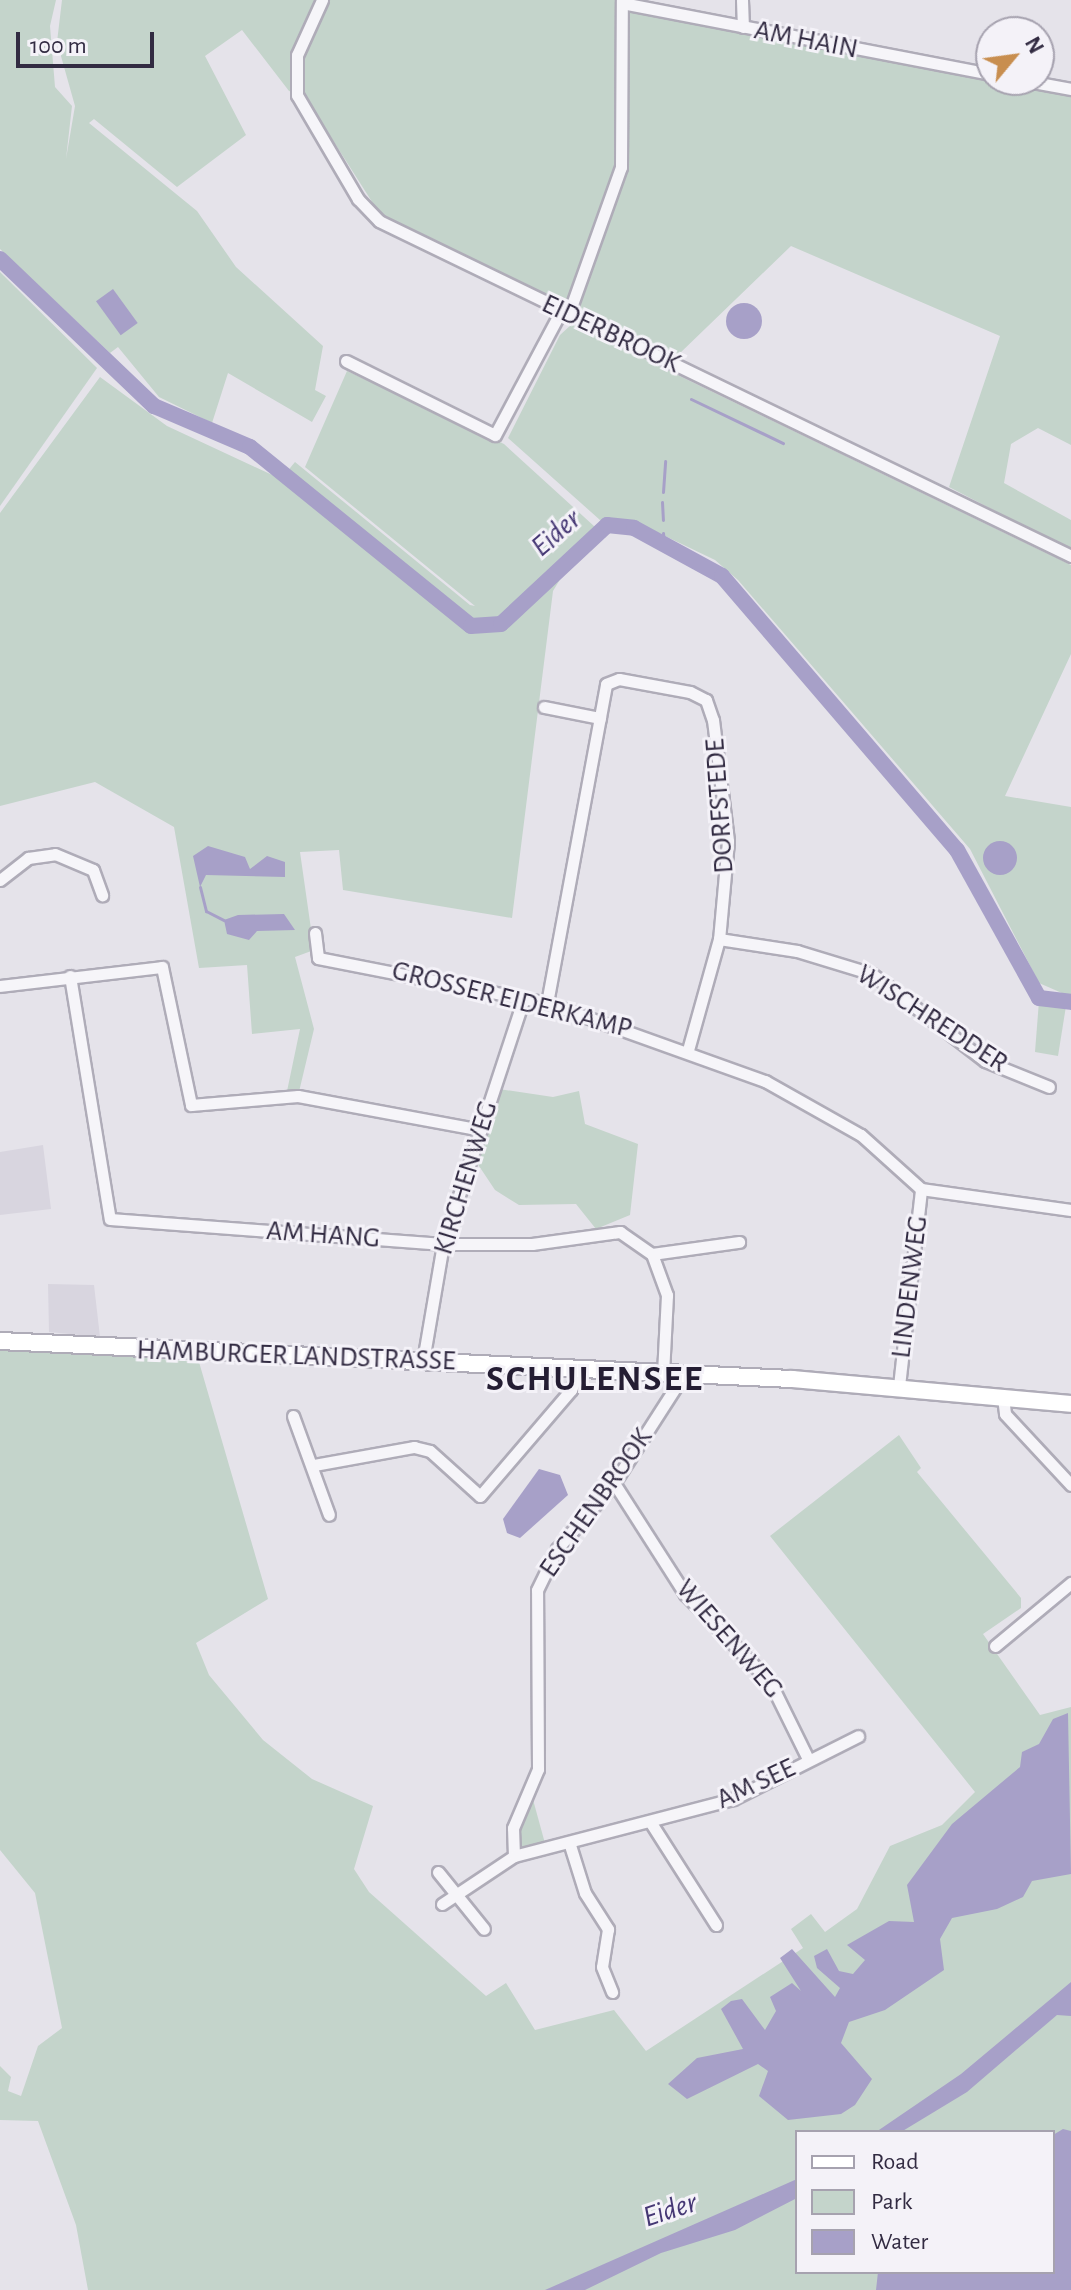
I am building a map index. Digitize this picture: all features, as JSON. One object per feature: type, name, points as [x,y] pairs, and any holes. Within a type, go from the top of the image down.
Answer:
[{"type":"main road","name":"HAMBURGER LANDSTRASSE","points":[[0,1341],[899,1386],[1071,1404]]},
{"type":"street","name":"EIDERBROOK","points":[[322,0],[301,43],[295,83],[358,199],[408,237],[1071,556]]},
{"type":"street","points":[[742,0],[743,27]]},
{"type":"street","points":[[346,361],[495,435],[565,312],[621,167],[622,1]]},
{"type":"street","name":"AM HAIN","points":[[622,1],[975,71]]},
{"type":"street","name":"DORFSTEDE","points":[[547,1003],[600,718],[612,679],[706,700],[720,752],[728,841],[719,939],[688,1050]]},
{"type":"street","points":[[544,707],[600,718]]},
{"type":"street","points":[[0,880],[28,858],[55,854],[93,870],[102,895]]},
{"type":"street","name":"GROSSER EIDERKAMP","points":[[315,933],[318,958],[547,1003],[688,1050],[808,1101],[861,1135],[921,1189]]},
{"type":"street","name":"WISCHREDDER","points":[[719,939],[797,951],[872,974],[985,1061],[1049,1087]]},
{"type":"street","points":[[0,986],[70,976],[166,970],[186,1099],[198,1108],[298,1096],[481,1130]]},
{"type":"street","name":"AM HANG","points":[[70,976],[110,1219],[443,1244],[532,1244],[620,1232],[652,1254]]},
{"type":"street","name":"KIRCHENWEG","points":[[423,1361],[443,1244],[524,998]]},
{"type":"street","points":[[921,1189],[1071,1210]]},
{"type":"street","name":"LINDENWEG","points":[[899,1386],[921,1189]]},
{"type":"street","points":[[663,1373],[667,1295],[652,1254],[739,1242]]},
{"type":"street","points":[[314,1465],[414,1447],[430,1451],[480,1496],[571,1390],[579,1370]]},
{"type":"street","name":"ESCHENBROOK","points":[[514,1856],[513,1828],[538,1769],[537,1590],[557,1549],[614,1483],[684,1374]]},
{"type":"street","points":[[1003,1397],[1005,1414],[1071,1485]]},
{"type":"street","points":[[293,1416],[314,1465],[329,1515]]},
{"type":"street","name":"WIESENWEG","points":[[614,1483],[685,1594],[776,1691],[808,1759]]},
{"type":"street","points":[[995,1646],[1071,1583]]},
{"type":"street","name":"AM SEE","points":[[514,1856],[651,1823],[733,1799],[858,1736]]},
{"type":"street","points":[[651,1823],[717,1925]]},
{"type":"street","points":[[569,1842],[585,1893],[608,1929],[602,1967],[612,1992]]},
{"type":"street","points":[[442,1904],[514,1856]]},
{"type":"street","points":[[438,1872],[459,1891],[484,1929]]},
{"type":"shaded area","points":[[43,1145],[51,1209],[0,1215],[0,1152]]},
{"type":"shaded area","points":[[48,1284],[94,1285],[100,1337],[49,1332]]},
{"type":"green space","points":[[0,0],[56,0],[50,26],[55,87],[72,106],[66,159],[75,106],[57,42],[62,0],[618,0],[800,44],[975,76],[975,96],[1055,96],[1055,91],[1071,94],[1071,445],[1038,428],[1011,444],[1004,483],[1071,520],[1071,550],[949,487],[1000,336],[791,246],[678,355],[383,219],[304,95],[289,91],[242,30],[205,56],[246,135],[177,187],[94,119],[89,123],[197,211],[236,267],[323,346],[315,390],[326,396],[312,422],[228,373],[212,423],[159,397],[118,347],[110,353],[0,249]]},
{"type":"green space","points":[[0,272],[97,368],[0,506]]},
{"type":"green space","points":[[572,324],[1071,565],[1071,654],[1005,796],[1071,807],[1071,997],[1039,983],[970,849],[738,580],[715,560],[638,523],[600,520],[508,438],[560,335]]},
{"type":"green space","points":[[347,371],[504,444],[606,537],[576,553],[553,591],[512,918],[343,890],[339,850],[300,852],[314,950],[295,957],[314,1029],[298,1096],[286,1096],[300,1029],[252,1034],[247,965],[199,968],[174,827],[95,782],[0,806],[0,513],[100,377],[167,426],[281,479],[295,462],[475,606],[305,467]]},
{"type":"green space","points":[[1039,1001],[1066,1006],[1058,1056],[1035,1052]]},
{"type":"green space","points":[[499,1089],[553,1097],[579,1091],[585,1124],[638,1144],[630,1215],[596,1229],[576,1204],[519,1205],[495,1190],[477,1163]]},
{"type":"green space","points":[[0,1346],[199,1362],[268,1599],[196,1643],[209,1675],[263,1740],[312,1779],[373,1806],[354,1869],[369,1892],[486,1996],[506,1983],[535,2030],[614,2010],[646,2051],[803,1948],[791,1929],[811,1914],[825,1932],[857,1909],[890,1846],[942,1825],[975,1792],[770,1536],[899,1435],[921,1468],[917,1472],[1021,1598],[1021,1608],[983,1634],[1040,1715],[1071,1707],[1071,2290],[88,2290],[76,2225],[38,2121],[0,2120],[0,2066],[11,2077],[8,2091],[21,2096],[38,2046],[62,2028],[35,1893],[0,1850]]},
{"type":"green space","points":[[532,1796],[546,1847],[514,1856],[513,1828]]},
{"type":"water","points":[[113,289],[138,323],[121,335],[96,301]]},
{"type":"water","points":[[744,303],[757,308],[762,321],[757,334],[744,339],[731,334],[726,321],[731,308]]},
{"type":"water","points":[[1000,841],[1012,846],[1017,858],[1012,870],[1000,875],[988,870],[983,858],[988,846]]},
{"type":"water","points":[[208,846],[245,857],[250,869],[267,856],[285,862],[285,877],[206,875],[200,887],[193,856]]},
{"type":"water","points":[[284,914],[295,930],[257,931],[249,940],[227,934],[224,920],[238,915]]},
{"type":"water","points":[[539,1469],[560,1475],[568,1495],[520,1538],[507,1533],[503,1519]]},
{"type":"water","points":[[1068,1713],[1071,1874],[1032,1881],[1023,1897],[997,1909],[952,1918],[940,1939],[944,1970],[885,2010],[849,2022],[841,2043],[872,2079],[855,2105],[841,2114],[788,2120],[759,2096],[768,2071],[758,2064],[687,2099],[668,2084],[697,2058],[743,2049],[721,2009],[731,2001],[742,1999],[765,2030],[776,2011],[770,1997],[792,1983],[801,1991],[780,1958],[792,1949],[835,1997],[840,1988],[817,1968],[814,1956],[827,1949],[839,1971],[853,1974],[865,1960],[847,1945],[889,1921],[914,1922],[907,1885],[952,1824],[1020,1767],[1022,1752],[1039,1744],[1053,1719]]},
{"type":"water","points":[[1071,1982],[1071,2016],[1057,2015],[967,2092],[904,2130],[879,2130],[961,2074]]},
{"type":"water","points":[[1063,2129],[1071,2131],[1071,2290],[876,2290],[878,2274],[1055,2274],[1055,2134]]},
{"type":"water","points":[[795,2180],[795,2199],[735,2230],[661,2253],[585,2290],[545,2290]]},
{"type":"waterway","name":"Eider","points":[[0,259],[154,406],[250,447],[471,626],[501,624],[607,525],[634,528],[722,576],[957,850],[1039,998],[1071,1002]]},
{"type":"waterway","points":[[691,399],[783,443]]},
{"type":"waterway","points":[[663,492],[665,461]]},
{"type":"waterway","points":[[662,502],[663,520]]},
{"type":"waterway","points":[[663,533],[664,542]]},
{"type":"waterway","points":[[200,887],[206,911],[224,920]]},
{"type":"district","name":"SCHULENSEE","points":[[595,1380]]}]
